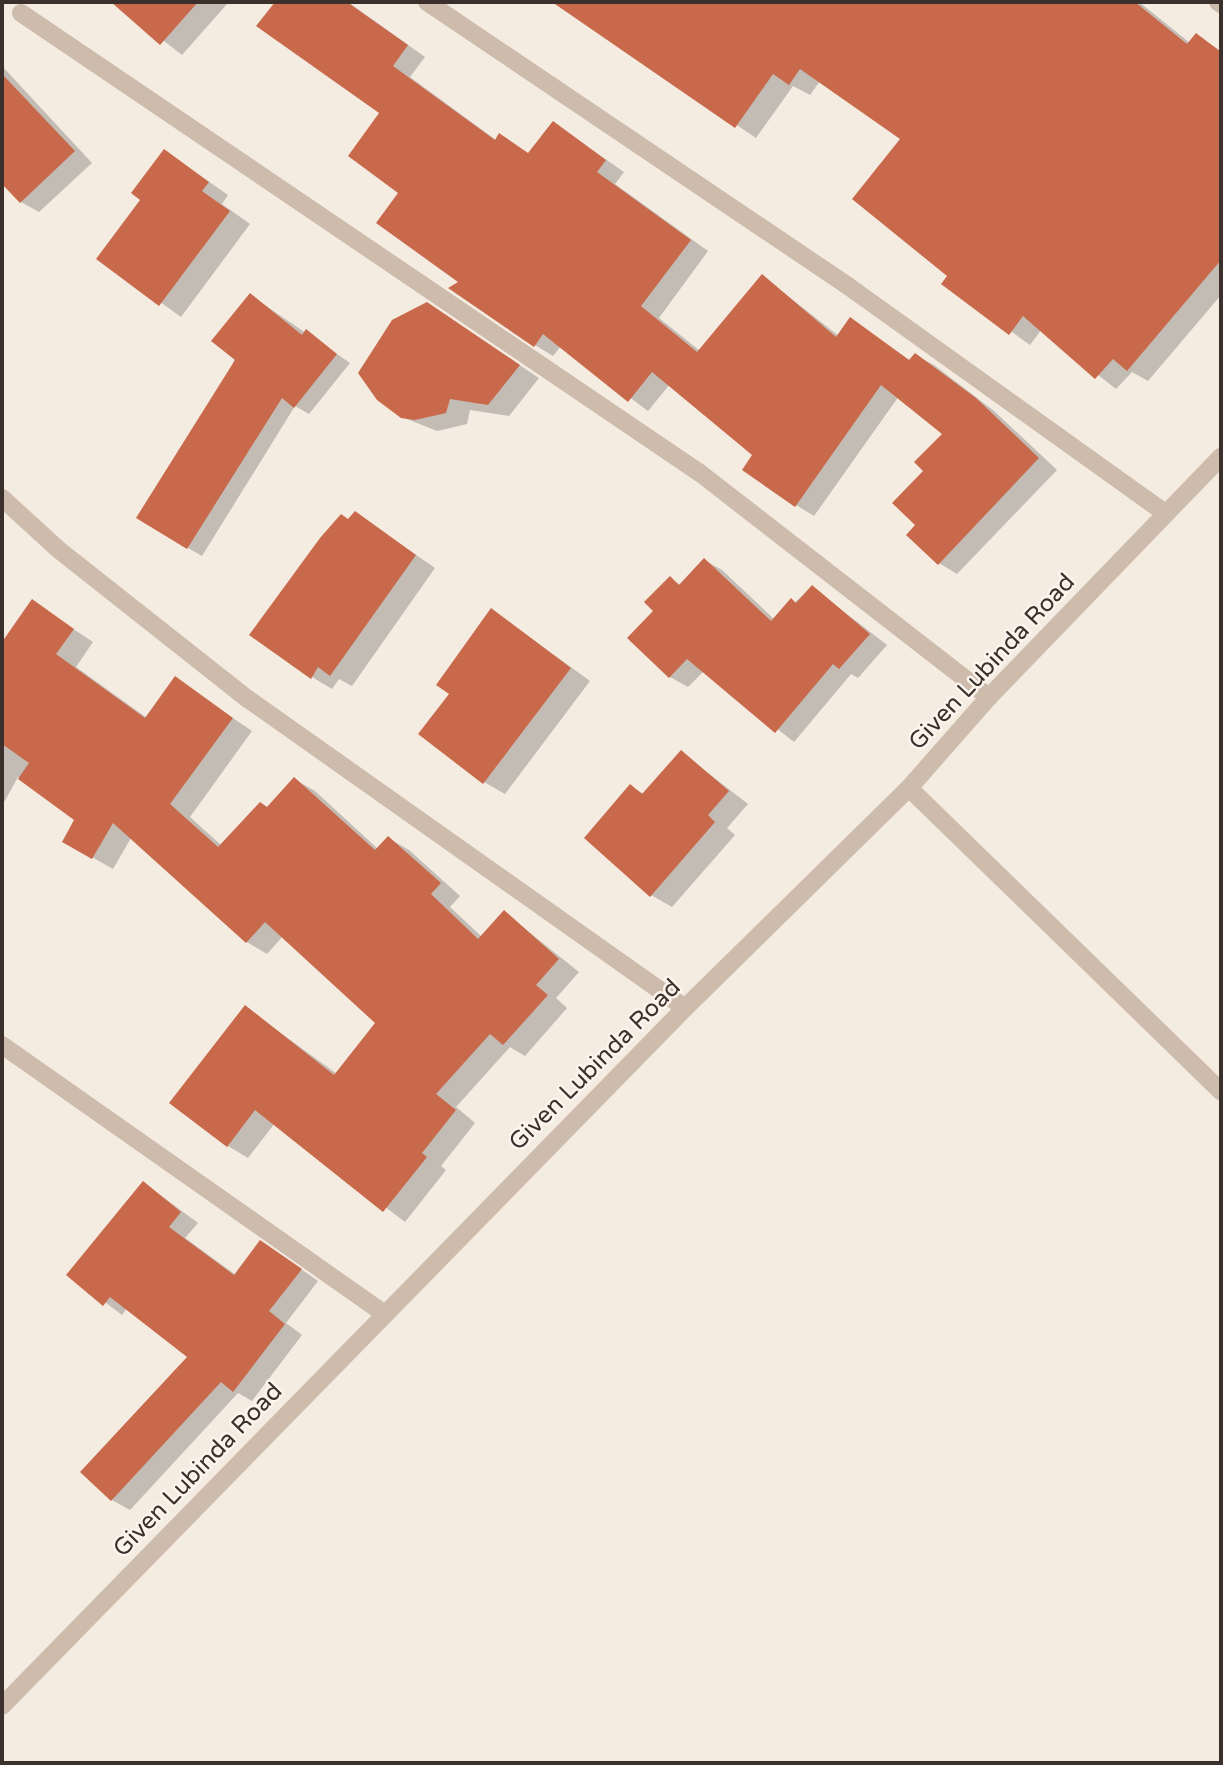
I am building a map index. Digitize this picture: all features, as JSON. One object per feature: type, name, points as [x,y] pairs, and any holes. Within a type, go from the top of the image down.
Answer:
[{"type":"street","points":[[427,2],[848,286],[1166,514]]},
{"type":"street","points":[[21,13],[700,473],[989,697]]},
{"type":"street","name":"Given Lubinda Road","points":[[2,1706],[685,1008],[909,788],[989,697],[1221,457]]},
{"type":"street","points":[[2,498],[59,550],[248,699],[685,1008]]},
{"type":"street","points":[[909,788],[1221,1091]]},
{"type":"street","points":[[2,1045],[385,1314]]},
{"type":"building","points":[[111,2],[198,2],[160,45]]},
{"type":"building","points":[[275,2],[347,2],[408,45],[393,66],[495,140],[499,133],[528,153],[553,121],[606,160],[597,172],[691,240],[641,306],[697,352],[762,274],[836,337],[850,317],[909,360],[915,353],[976,398],[1039,458],[938,565],[906,535],[915,525],[892,503],[923,471],[914,462],[942,434],[881,385],[795,507],[742,470],[752,455],[652,372],[628,402],[543,334],[534,347],[448,288],[458,282],[376,223],[398,193],[348,156],[379,113],[256,26]]},
{"type":"building","points":[[552,2],[1135,2],[1187,44],[1196,33],[1221,52],[1221,260],[1127,371],[1113,359],[1095,379],[1023,316],[1009,335],[941,284],[947,276],[852,199],[900,139],[800,69],[789,85],[773,74],[735,128]]},
{"type":"building","points":[[2,74],[75,151],[20,203],[2,184]]},
{"type":"building","points":[[164,149],[209,182],[202,191],[230,211],[159,306],[96,259],[140,200],[131,193]]},
{"type":"building","points":[[250,293],[302,335],[306,329],[337,354],[294,408],[282,398],[187,549],[136,518],[235,360],[211,341]]},
{"type":"building","points":[[427,302],[520,365],[488,405],[450,399],[446,413],[415,420],[401,418],[377,400],[358,373],[392,320]]},
{"type":"building","points":[[355,511],[416,555],[330,676],[318,667],[311,679],[249,635],[320,538],[341,514],[348,519]]},
{"type":"building","points":[[704,558],[771,621],[791,598],[796,603],[812,585],[870,634],[839,669],[833,664],[775,733],[687,659],[669,678],[627,638],[653,611],[644,602],[670,576],[679,585]]},
{"type":"building","points":[[32,599],[74,629],[56,654],[145,718],[175,676],[233,718],[170,804],[218,847],[260,802],[267,807],[294,777],[375,850],[388,836],[441,883],[431,894],[478,939],[504,910],[559,959],[536,985],[548,995],[503,1045],[490,1034],[436,1094],[456,1110],[422,1153],[427,1157],[383,1212],[255,1110],[227,1147],[169,1103],[245,1005],[334,1075],[375,1023],[265,922],[246,943],[113,823],[92,859],[62,842],[74,820],[18,779],[29,763],[2,744],[2,642]]},
{"type":"building","points":[[491,608],[571,668],[483,784],[418,734],[449,694],[436,685]]},
{"type":"building","points":[[681,750],[729,791],[708,815],[715,822],[650,897],[584,838],[630,784],[642,794]]},
{"type":"building","points":[[143,1181],[181,1212],[169,1227],[234,1275],[260,1240],[302,1269],[269,1311],[285,1324],[233,1392],[221,1382],[111,1501],[80,1472],[187,1357],[110,1297],[103,1306],[66,1275]]}]
